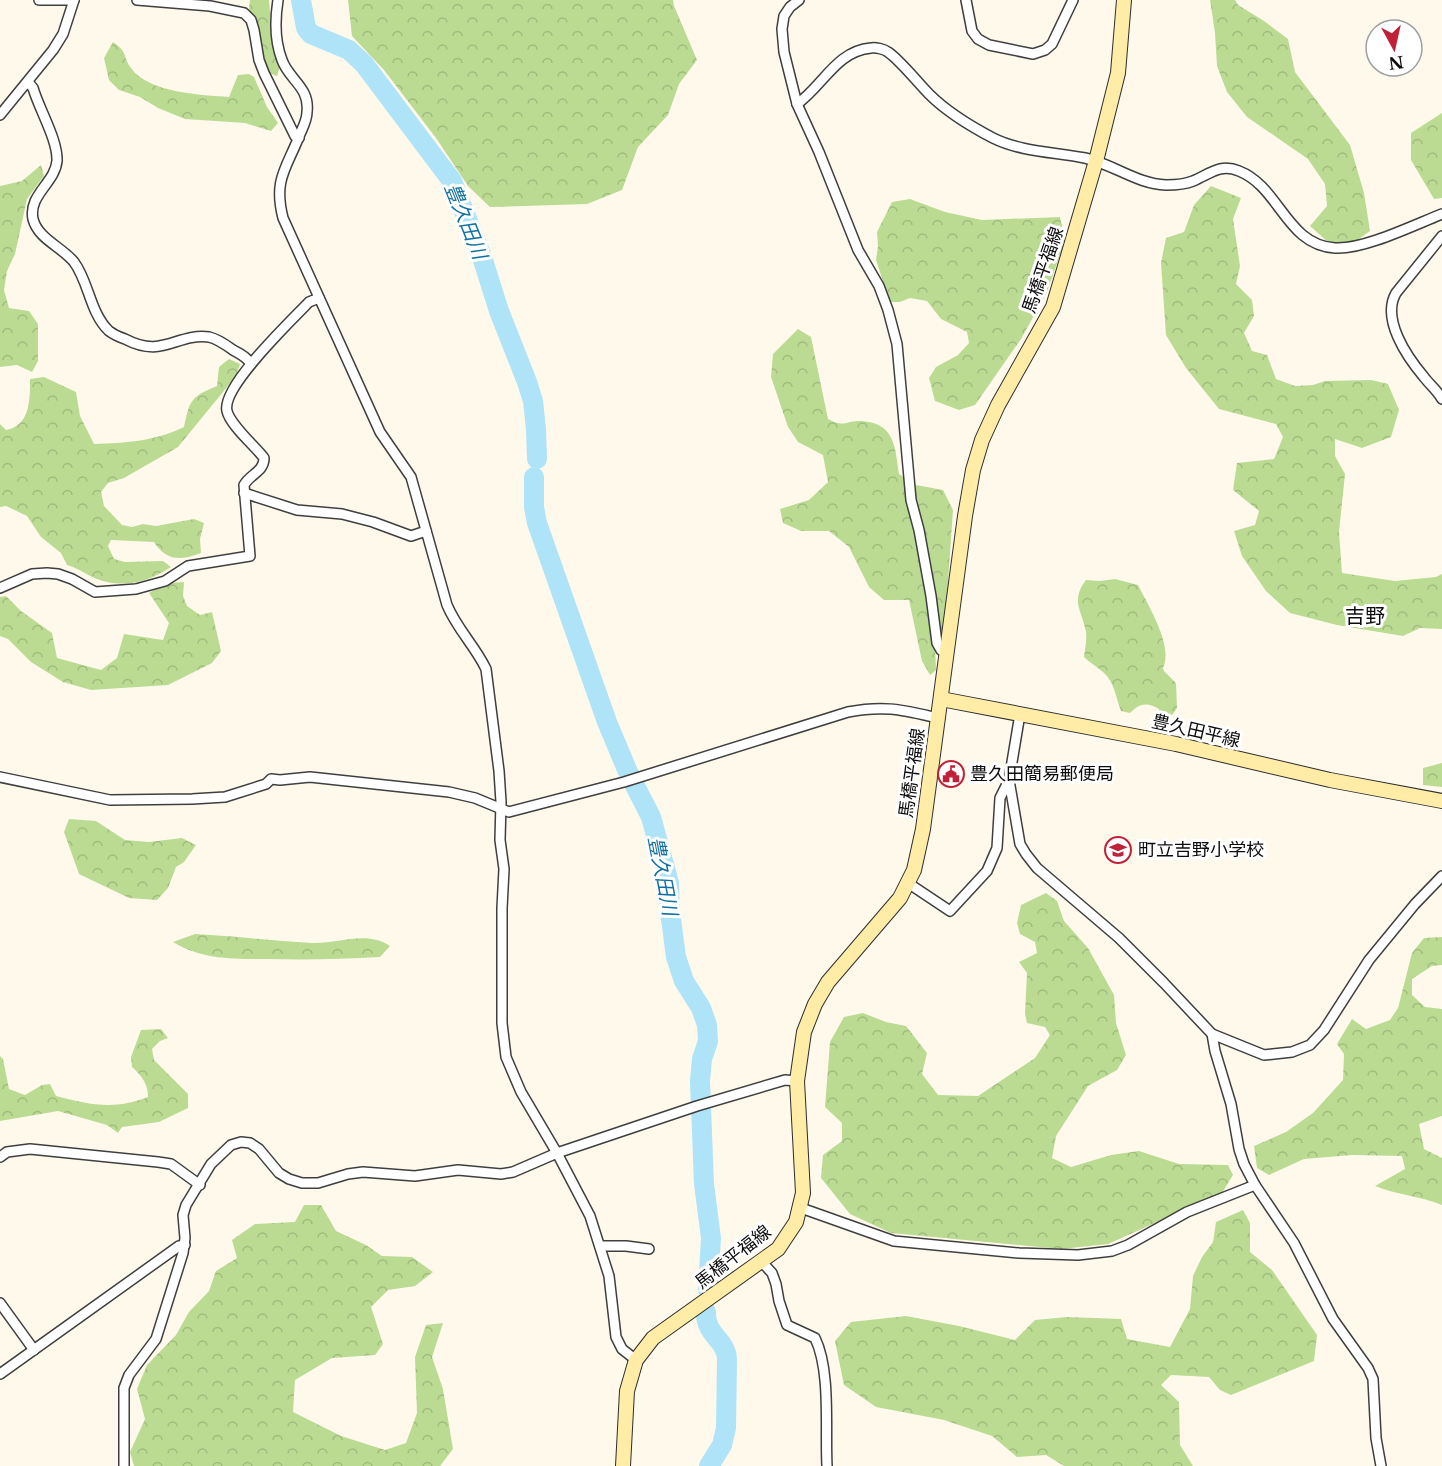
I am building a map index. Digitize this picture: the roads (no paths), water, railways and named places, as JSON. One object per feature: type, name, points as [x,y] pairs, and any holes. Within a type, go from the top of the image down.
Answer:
[{"type":"main road","name":"馬橋平福線","points":[[623,1466],[627,1391],[636,1360],[652,1338],[778,1249],[796,1222],[801,1208],[804,1193],[797,1081],[804,1032],[814,1004],[828,981],[894,904],[914,870],[919,850],[973,470],[982,440],[998,405],[1053,307],[1119,73],[1124,0]]},
{"type":"main road","name":"豊久田平線","points":[[941,699],[1176,744],[1339,782],[1442,801]]},
{"type":"street","points":[[0,115],[40,69],[63,34],[74,0],[39,0]]},
{"type":"street","points":[[137,0],[210,6],[244,13],[251,21],[254,30],[259,60],[264,73],[298,138]]},
{"type":"street","points":[[278,0],[276,24],[282,60],[288,72],[303,89],[308,111],[279,185],[279,201],[283,218],[380,432],[403,462],[411,477],[442,591],[453,620],[481,658],[486,669],[500,771],[500,840],[504,869],[502,1023],[506,1057],[521,1092],[591,1216],[609,1276],[616,1337],[622,1348],[636,1360]]},
{"type":"street","points":[[799,0],[784,16],[782,29],[784,52],[797,104],[858,250],[879,286],[888,310],[897,344],[910,500],[919,530],[937,643],[941,651],[947,655]]},
{"type":"street","points":[[966,0],[972,31],[978,39],[989,45],[1034,54],[1045,50],[1052,44],[1073,0]]},
{"type":"street","points":[[797,104],[808,97],[835,64],[854,52],[872,48],[887,51],[932,97],[969,125],[996,139],[1024,148],[1096,161],[1155,184],[1168,185],[1193,181],[1216,169],[1228,168],[1241,172],[1270,193],[1287,221],[1315,244],[1333,248],[1361,245],[1442,214]]},
{"type":"street","points":[[28,82],[33,88],[57,151],[53,172],[34,202],[33,219],[40,233],[76,266],[87,283],[100,320],[110,332],[139,346],[155,347],[210,337],[220,341],[251,363]]},
{"type":"street","points":[[1442,236],[1396,293],[1391,302],[1391,311],[1406,354],[1442,399]]},
{"type":"street","points":[[0,588],[32,574],[58,573],[95,592],[136,589],[165,581],[188,566],[250,556],[244,485],[248,478],[264,465],[264,458],[234,423],[227,411],[228,400],[251,363],[309,302],[319,298]]},
{"type":"street","points":[[244,493],[297,510],[342,514],[411,536],[426,531]]},
{"type":"street","points":[[0,777],[101,798],[157,800],[225,796],[267,784],[271,779],[310,777],[455,793],[475,798],[508,812],[624,782],[857,710],[873,707],[895,708],[938,718]]},
{"type":"street","points":[[908,883],[950,911],[987,871],[997,848],[1000,798],[1009,780],[1020,714]]},
{"type":"street","points":[[1009,780],[1020,844],[1026,855],[1037,868],[1149,968],[1212,1034],[1244,1164],[1255,1185],[1294,1243],[1333,1319],[1368,1368],[1373,1379],[1376,1438],[1381,1466]]},
{"type":"street","points":[[1212,1034],[1264,1055],[1292,1052],[1310,1045],[1324,1030],[1369,960],[1415,904],[1442,876]]},
{"type":"street","points":[[124,1466],[124,1388],[129,1375],[150,1350],[156,1339],[185,1245],[183,1215],[186,1205],[211,1164],[231,1145],[241,1142],[250,1143],[259,1149],[279,1173],[302,1183],[318,1183],[363,1172],[415,1176],[458,1170],[501,1174],[513,1172],[557,1153],[701,1104],[785,1080],[797,1081]]},
{"type":"street","points":[[0,1157],[7,1152],[30,1149],[159,1162],[171,1164],[200,1185]]},
{"type":"street","points":[[801,1208],[894,1241],[1019,1253],[1078,1255],[1120,1248],[1187,1212],[1255,1185]]},
{"type":"street","points":[[0,1374],[179,1246],[185,1245]]},
{"type":"street","points":[[600,1246],[649,1249]]},
{"type":"street","points":[[762,1262],[772,1273],[788,1325],[815,1338],[821,1349],[827,1466]]},
{"type":"street","points":[[0,1303],[34,1350]]},
{"type":"waterway","name":"豊久田川","points":[[301,0],[306,28],[311,34],[349,50],[364,64],[452,181],[482,257],[499,311],[533,401],[537,459]]},
{"type":"waterway","name":"豊久田川","points":[[534,477],[534,507],[537,523],[607,722],[628,772],[651,817],[669,883],[676,957],[684,981],[701,1008],[707,1025],[708,1041],[702,1059],[700,1081],[704,1184],[711,1238],[708,1289]]},
{"type":"waterway","name":"豊久田川","points":[[706,1312],[709,1326],[723,1346],[727,1359],[726,1428],[722,1445],[709,1466]]},
{"type":"place","name":"豊久田簡易郵便局","points":[[951,774]]},
{"type":"place","name":"町立吉野小学校","points":[[1118,850]]},
{"type":"district","name":"吉野","points":[[1365,616]]}]
